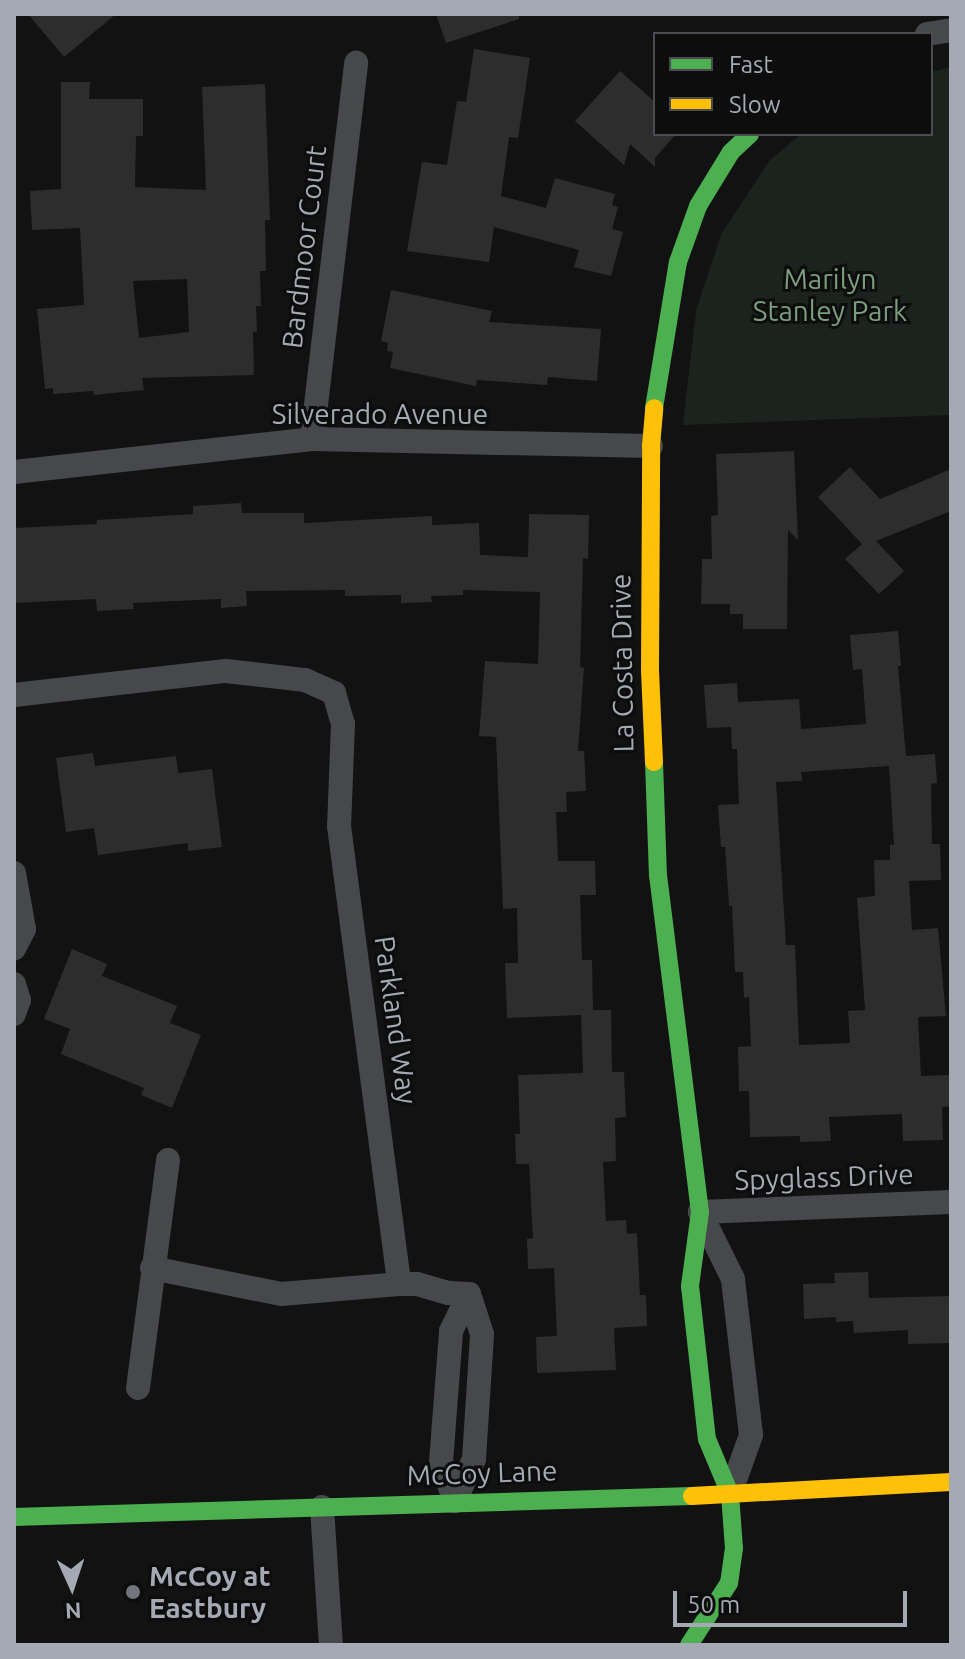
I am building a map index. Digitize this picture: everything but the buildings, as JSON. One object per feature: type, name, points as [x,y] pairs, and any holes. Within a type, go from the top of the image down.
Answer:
[{"type":"street","name":"Bardmoor Court","points":[[312,439],[356,63]]},
{"type":"street","name":"La Costa Drive","points":[[730,1494],[707,1439],[690,1286],[700,1212],[658,875],[650,670],[651,446],[658,370],[678,262],[698,206],[731,152],[748,136]]},
{"type":"street","name":"Silverado Avenue","points":[[14,472],[312,439],[651,446]]},
{"type":"street","name":"Parkland Way","points":[[14,695],[226,671],[305,680],[334,693],[343,724],[339,826],[399,1284]]},
{"type":"street","points":[[14,873],[24,929],[14,949]]},
{"type":"street","points":[[14,984],[19,1000],[14,1014]]},
{"type":"street","points":[[138,1388],[168,1160]]},
{"type":"street","name":"Spyglass Drive","points":[[700,1212],[951,1202]]},
{"type":"street","name":"La Costa Drive","points":[[700,1212],[733,1279],[751,1435],[730,1494]]},
{"type":"street","points":[[152,1268],[281,1294],[399,1284],[417,1284],[449,1293],[469,1294],[451,1331],[441,1462],[455,1501]]},
{"type":"street","name":"McCoy Lane","points":[[14,1517],[730,1494],[951,1482]]},
{"type":"street","points":[[689,1645],[729,1583],[734,1548],[730,1494]]},
{"type":"street","points":[[322,1507],[331,1645]]},
{"type":"green space","name":"Marilyn Stanley Park","points":[[951,67],[951,415],[683,425],[696,310],[722,233],[769,161],[799,136],[933,136],[933,72]]},
{"type":"traffic: fast","points":[[654,408],[678,262],[698,206],[731,152],[748,136]]},
{"type":"traffic: fast","points":[[654,762],[658,875],[700,1212],[690,1286],[707,1439],[730,1494],[734,1548],[729,1583],[689,1645]]},
{"type":"traffic: fast","points":[[14,1517],[692,1496]]},
{"type":"traffic: slow","points":[[654,408],[651,446],[650,670],[654,762]]},
{"type":"traffic: slow","points":[[692,1496],[951,1482]]},
{"type":"place","name":"McCoy at Eastbury","points":[[133,1592]]}]
